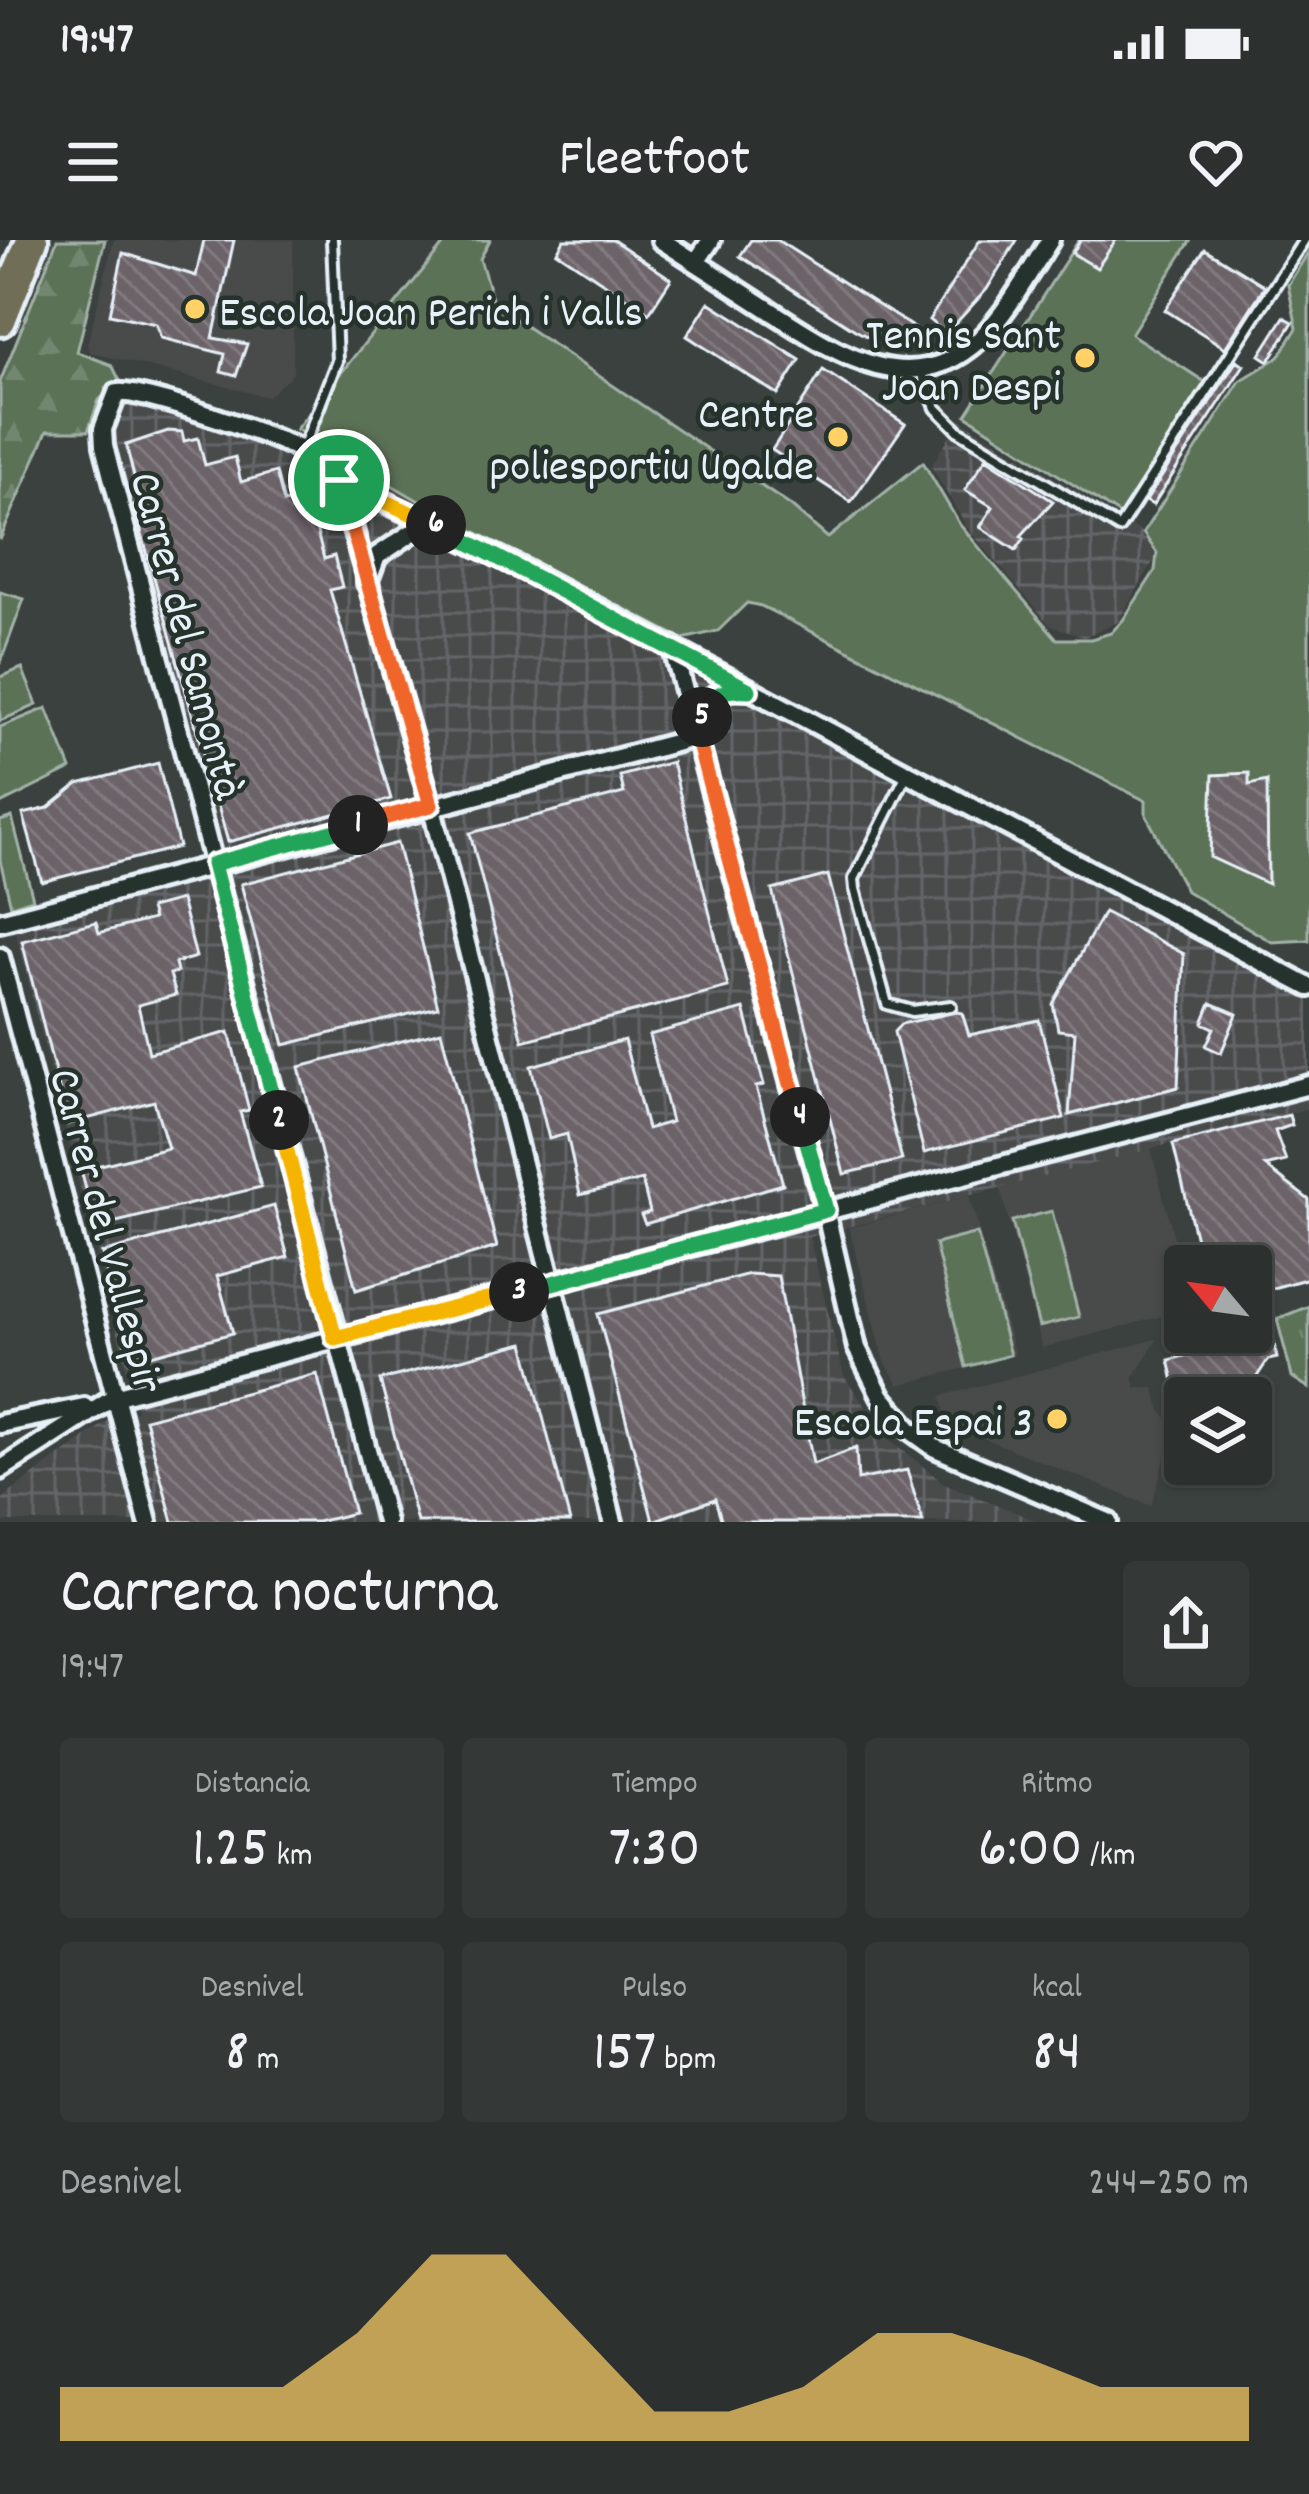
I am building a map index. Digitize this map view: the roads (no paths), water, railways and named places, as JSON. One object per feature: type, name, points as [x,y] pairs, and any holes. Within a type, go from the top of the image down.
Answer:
[{"type":"highway","points":[[0,320],[32,240]]},
{"type":"street","points":[[662,240],[849,360],[879,369],[920,369],[959,355],[980,338],[1050,240]]},
{"type":"street","points":[[696,262],[711,240]]},
{"type":"street","name":"Carrer del Samontà","points":[[302,452],[129,390],[117,393],[103,429],[386,1522]]},
{"type":"street","points":[[302,452],[318,458],[339,480],[672,646],[1309,987]]},
{"type":"street","points":[[339,480],[431,805],[614,1522]]},
{"type":"street","points":[[366,584],[377,556],[428,522]]},
{"type":"street","points":[[672,646],[826,1210],[856,1348],[881,1396],[910,1430],[962,1462],[1108,1522]]},
{"type":"street","points":[[697,737],[712,697],[728,689],[749,690]]},
{"type":"street","points":[[0,922],[697,737]]},
{"type":"street","name":"Carrer del Vallespir","points":[[0,956],[105,1401],[148,1522]]},
{"type":"street","points":[[0,1424],[105,1401],[1307,1081]]},
{"type":"street","points":[[0,1470],[105,1401]]},
{"type":"lane","points":[[302,452],[338,361],[332,240]]},
{"type":"lane","points":[[920,369],[936,408],[959,431],[1119,528],[1304,240]]},
{"type":"lane","points":[[907,775],[854,879],[855,890],[887,1004],[912,1011],[951,1006]]},
{"type":"place","name":"Escola Joan Perich i Valls","points":[[195,309]]},
{"type":"place","name":"Tennis Sant Joan Despi","points":[[1085,358]]},
{"type":"place","name":"Centre poliesportiu Ugalde","points":[[838,437]]},
{"type":"place","name":"Escola Espai 3","points":[[1057,1419]]}]
